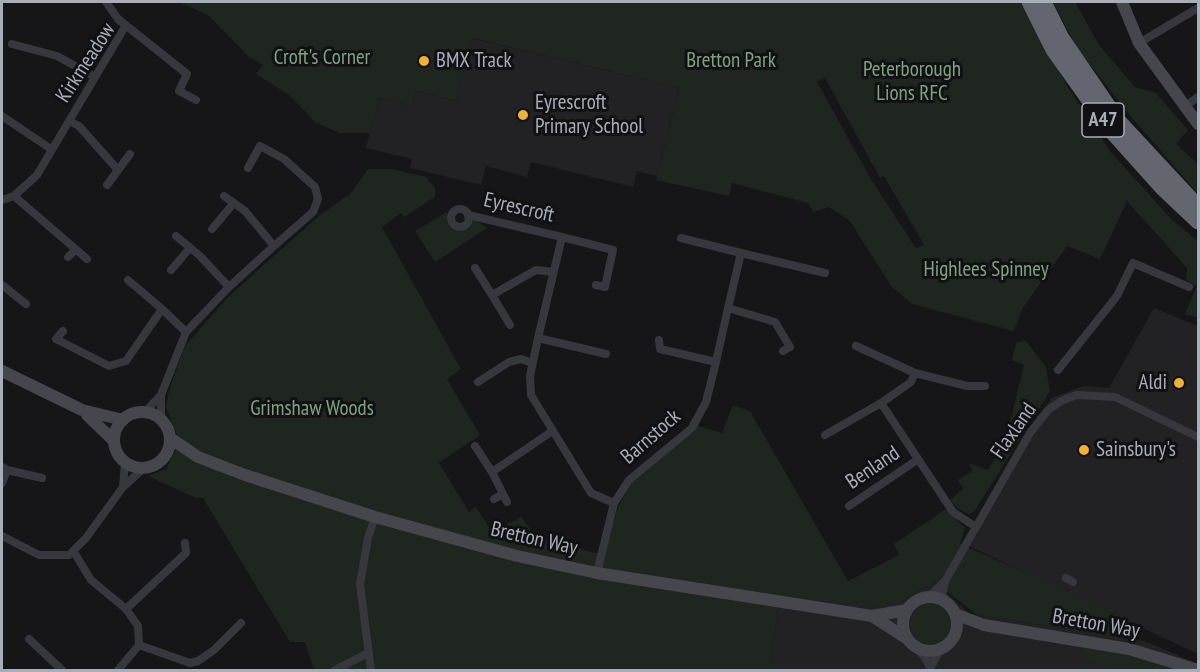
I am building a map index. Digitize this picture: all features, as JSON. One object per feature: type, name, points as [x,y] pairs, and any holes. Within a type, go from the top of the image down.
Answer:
[{"type":"highway","name":"A47","points":[[1029,2],[1053,50],[1110,130],[1162,189],[1198,222]]},
{"type":"highway","name":"A47","points":[[1044,2],[1062,38],[1118,120],[1198,206]]},
{"type":"street","points":[[106,2],[126,26]]},
{"type":"street","points":[[1122,2],[1139,43],[1198,124]]},
{"type":"street","points":[[1139,43],[1198,8]]},
{"type":"street","name":"Kirkmeadow","points":[[2,200],[14,196],[37,175],[126,26],[187,74],[179,91],[196,100]]},
{"type":"street","points":[[18,43],[57,56],[95,77]]},
{"type":"street","points":[[1184,107],[1198,97]]},
{"type":"street","points":[[2,116],[8,125],[51,149]]},
{"type":"street","name":"Kirkmeadow","points":[[69,121],[79,126],[118,170]]},
{"type":"street","points":[[145,412],[161,395],[186,332],[228,287],[313,212],[318,200],[315,187],[284,159],[260,146],[248,168]]},
{"type":"street","points":[[107,185],[130,154]]},
{"type":"street","points":[[14,196],[71,253],[87,259]]},
{"type":"street","points":[[224,196],[245,211],[274,246]]},
{"type":"street","points":[[212,229],[233,204]]},
{"type":"street","name":"Eyrescroft","points":[[468,215],[614,250],[605,287],[596,285]]},
{"type":"street","points":[[177,236],[228,287]]},
{"type":"street","name":"Eyrescroft","points":[[562,237],[532,363],[531,395],[551,432],[591,493],[614,503]]},
{"type":"street","points":[[687,237],[741,253],[821,269]]},
{"type":"street","points":[[171,270],[190,248]]},
{"type":"street","name":"Barnstock","points":[[597,573],[614,503],[629,480],[692,428],[706,402],[741,253]]},
{"type":"street","points":[[1058,370],[1117,296],[1131,265],[1136,264],[1189,287]]},
{"type":"street","points":[[475,268],[510,325]]},
{"type":"street","points":[[492,295],[536,270],[554,272]]},
{"type":"street","points":[[1179,283],[1183,273]]},
{"type":"street","points":[[128,280],[186,332]]},
{"type":"street","points":[[2,285],[15,300],[26,304]]},
{"type":"street","points":[[728,308],[775,322],[790,347],[783,351]]},
{"type":"street","points":[[63,331],[53,342],[97,361],[117,365],[126,361],[162,309]]},
{"type":"street","points":[[538,339],[594,355],[606,354]]},
{"type":"street","points":[[659,340],[660,349],[716,362]]},
{"type":"street","points":[[856,346],[915,373],[967,386],[985,386]]},
{"type":"street","points":[[478,382],[487,372],[509,362],[521,359],[532,363]]},
{"type":"street","points":[[2,371],[82,410],[123,420]]},
{"type":"street","points":[[825,435],[881,403],[910,382],[915,373]]},
{"type":"street","points":[[2,536],[39,555],[63,557],[74,552],[123,487],[144,468],[159,462],[165,456],[170,438],[161,419],[161,395]]},
{"type":"street","name":"Flaxland","points":[[935,598],[1030,433],[1048,410],[1076,395],[1115,397],[1198,437]]},
{"type":"street","name":"Benland","points":[[881,403],[953,512],[976,527]]},
{"type":"street","points":[[82,410],[114,441],[119,456],[125,462],[144,468]]},
{"type":"street","points":[[114,441],[123,420],[137,412],[145,412],[161,419]]},
{"type":"street","points":[[492,472],[551,432]]},
{"type":"street","name":"Bretton Way","points":[[170,438],[198,457],[375,517],[506,553],[597,573],[872,616],[907,610]]},
{"type":"street","points":[[476,446],[505,498],[494,499]]},
{"type":"street","name":"Bretton Way","points":[[165,456],[198,457]]},
{"type":"street","name":"Benland","points":[[849,506],[917,460]]},
{"type":"street","points":[[123,487],[125,462]]},
{"type":"street","points":[[2,483],[4,468],[42,478]]},
{"type":"street","points":[[371,670],[360,584],[366,548],[375,517]]},
{"type":"street","points":[[126,609],[188,551]]},
{"type":"street","points":[[74,552],[91,580],[126,609],[138,626],[139,645],[118,670]]},
{"type":"street","points":[[929,668],[926,657],[906,638],[903,624],[907,610],[916,601],[935,598],[955,614],[957,629],[953,639]]},
{"type":"street","name":"Bretton Way","points":[[955,614],[984,625],[1130,649],[1198,670]]},
{"type":"street","name":"Bretton Way","points":[[872,616],[906,638]]},
{"type":"street","points":[[139,645],[190,663],[198,662],[231,627],[241,623]]},
{"type":"street","points":[[929,668],[940,650],[953,639],[984,625]]},
{"type":"street","points":[[32,645],[62,670]]},
{"type":"street","points":[[915,647],[923,651],[940,650]]},
{"type":"street","points":[[335,670],[368,653]]},
{"type":"shaded area","name":"Eyrescroft Primary School","points":[[471,38],[679,88],[657,176],[637,171],[633,187],[531,162],[527,177],[486,166],[481,185],[410,168],[412,159],[366,148],[379,98],[412,106],[416,91],[456,101]]},
{"type":"shaded area","points":[[1154,308],[1198,326],[1198,654],[967,545],[1051,398],[1084,386],[1109,388]]},
{"type":"shaded area","points":[[935,582],[970,614],[1145,641],[1198,664],[1198,670],[769,670],[780,596],[904,600]]},
{"type":"green space","points":[[179,2],[1020,2],[1066,84],[1110,151],[1172,220],[1198,241],[1198,318],[1185,314],[1197,286],[1186,278],[1187,268],[1127,201],[1100,259],[1067,246],[1022,309],[1014,331],[912,304],[891,286],[850,221],[829,207],[813,212],[808,203],[732,183],[729,196],[656,180],[679,88],[472,38],[456,101],[416,91],[412,106],[379,98],[370,133],[339,133],[315,122],[289,95],[256,74],[263,65],[249,57],[208,15]],"holes":[[[825,78],[880,178],[884,176],[924,245],[916,248],[872,181],[817,82]]]},
{"type":"green space","points":[[1053,2],[1075,2],[1099,45],[1135,87],[1156,93],[1188,130],[1176,144],[1198,164],[1198,194],[1128,113],[1077,48]]},
{"type":"green space","name":"Grimshaw Woods","points":[[368,169],[392,169],[426,177],[435,188],[435,197],[404,217],[401,213],[382,227],[461,369],[447,379],[480,435],[439,463],[469,512],[476,507],[492,532],[521,517],[534,534],[594,553],[605,553],[618,507],[632,482],[698,426],[722,433],[733,405],[750,411],[848,581],[899,555],[894,544],[946,509],[965,528],[960,544],[1060,587],[1134,624],[1130,639],[977,615],[935,582],[904,600],[878,607],[780,596],[769,670],[314,670],[305,642],[290,642],[203,498],[196,498],[148,476],[166,469],[176,449],[177,435],[166,407],[170,387],[185,346],[228,297],[320,215],[350,194]]},
{"type":"green space","points":[[447,212],[447,223],[453,230],[469,229],[474,219],[487,228],[435,262],[415,231]]},
{"type":"green space","points":[[1025,340],[1046,367],[1050,391],[974,512],[969,514],[957,508],[950,500],[963,489],[958,480],[972,471],[969,463],[988,470],[1005,442],[1024,365],[1012,360],[1016,343]]},
{"type":"green space","points":[[932,603],[940,604],[947,609],[952,616],[952,632],[947,639],[940,644],[932,645],[924,644],[917,639],[912,632],[911,624],[912,616],[917,609],[924,604]]},
{"type":"green space","points":[[1091,647],[1177,670],[1110,670],[1085,660],[1086,649]]},
{"type":"place","name":"BMX Track","points":[[424,61]]},
{"type":"place","name":"Eyrescroft Primary School","points":[[523,115]]},
{"type":"place","name":"Aldi","points":[[1179,383]]},
{"type":"place","name":"Sainsbury's","points":[[1084,450]]},
{"type":"park label","name":"Croft's Corner","points":[[322,58]]},
{"type":"park label","name":"Bretton Park","points":[[731,61]]},
{"type":"park label","name":"Peterborough Lions RFC","points":[[912,82]]},
{"type":"park label","name":"Highlees Spinney","points":[[986,270]]}]
